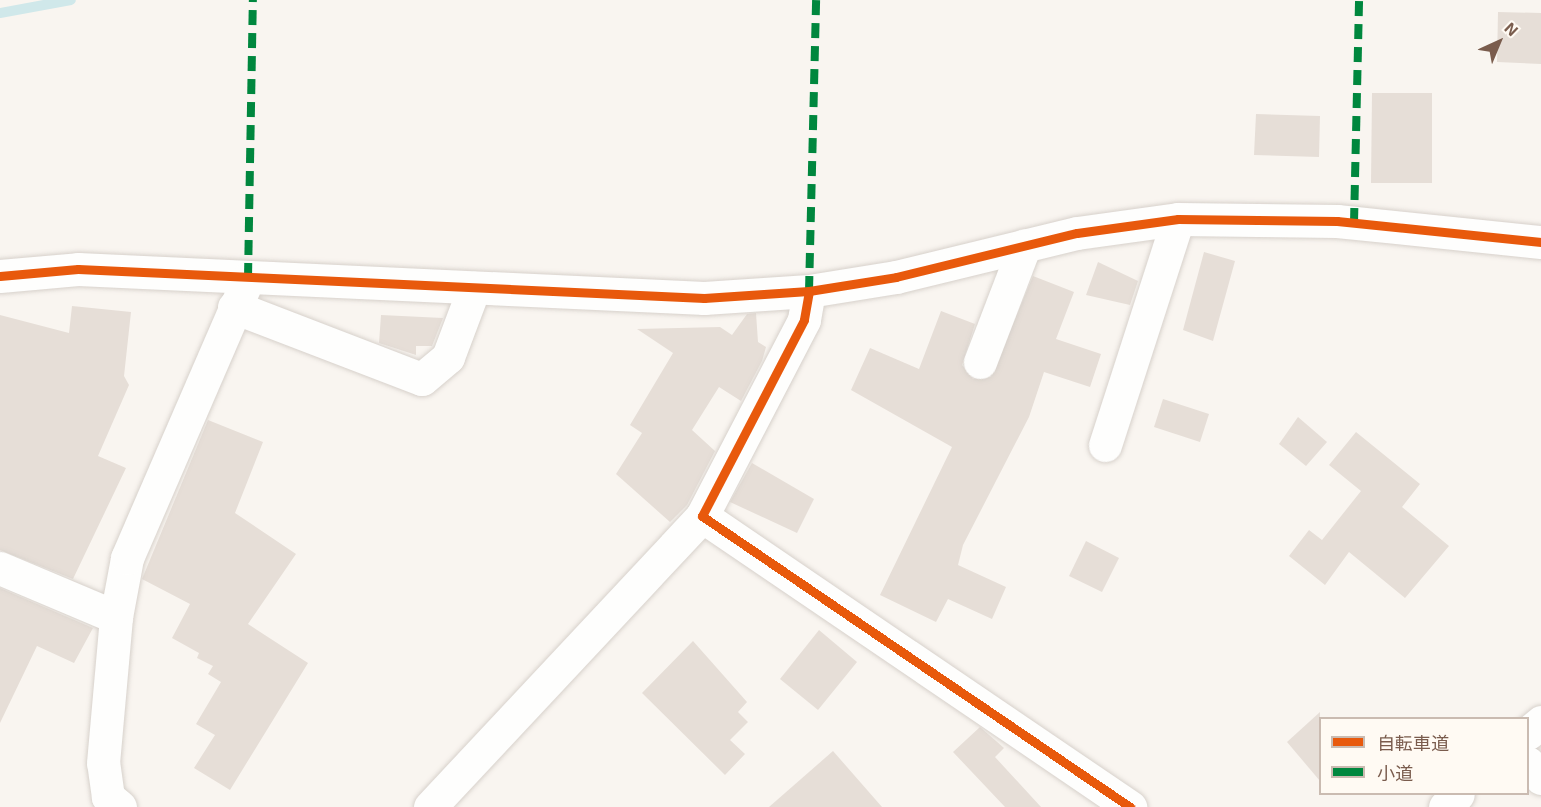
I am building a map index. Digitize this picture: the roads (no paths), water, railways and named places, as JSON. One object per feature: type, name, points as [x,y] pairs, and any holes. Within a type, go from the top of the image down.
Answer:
[{"type":"street","points":[[0,276],[78,269],[241,292],[474,288],[704,298],[809,291],[1026,245],[1178,219],[1337,221],[1541,242]]},
{"type":"street","points":[[1105,445],[1178,219]]},
{"type":"street","points":[[980,362],[1026,245]]},
{"type":"street","points":[[241,292],[422,379],[448,357],[474,288]]},
{"type":"street","points":[[430,807],[702,516],[804,320],[809,291]]},
{"type":"street","points":[[110,804],[103,763],[116,617],[132,546],[241,292]]},
{"type":"street","points":[[702,516],[1130,807]]},
{"type":"street","points":[[0,568],[116,617]]},
{"type":"street","points":[[1529,731],[1541,722]]},
{"type":"street","points":[[1529,765],[1541,778]]},
{"type":"street","points":[[1445,807],[1457,795]]},
{"type":"waterway","points":[[0,13],[71,0]]}]
